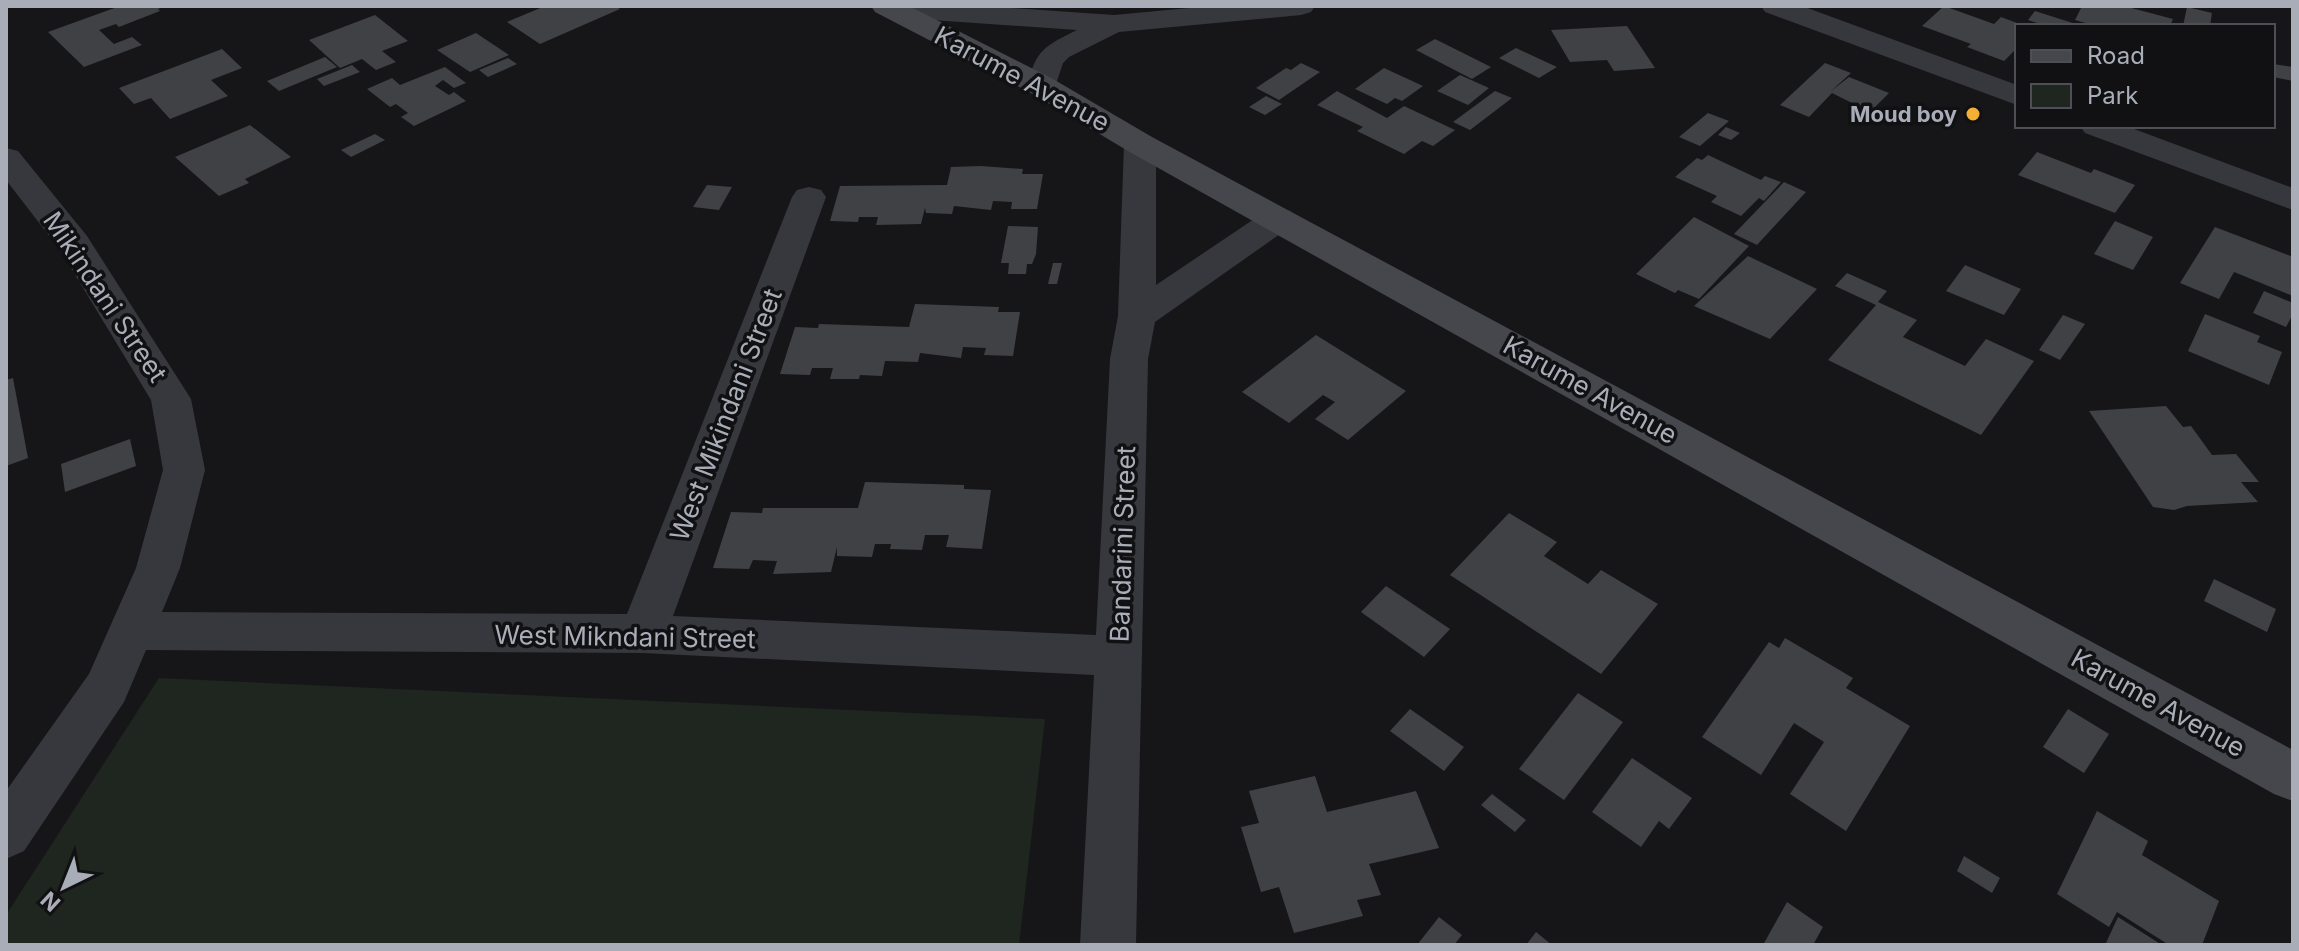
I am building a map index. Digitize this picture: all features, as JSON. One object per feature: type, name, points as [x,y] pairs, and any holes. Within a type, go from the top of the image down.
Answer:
[{"type":"main road","name":"Karume Avenue","points":[[887,7],[1042,86],[1140,144],[2293,777]]},
{"type":"street","points":[[887,7],[1114,24],[1301,6]]},
{"type":"street","points":[[1775,6],[2015,95]]},
{"type":"street","points":[[1042,86],[1048,61],[1058,51],[1114,24]]},
{"type":"street","points":[[2101,128],[2293,200]]},
{"type":"street","name":"Bandarini Street","points":[[1108,945],[1129,359],[1137,316],[1140,144]]},
{"type":"street","name":"Mikindani Street","points":[[6,158],[74,244],[171,399],[184,470],[158,568],[107,687],[6,834]]},
{"type":"street","name":"West Mikindani Street","points":[[643,634],[809,197]]},
{"type":"street","points":[[1137,316],[1278,219]]},
{"type":"street","name":"West Mikndani Street","points":[[131,631],[643,634],[1118,656]]},
{"type":"green space","points":[[159,678],[1045,719],[1019,945],[6,945],[6,915]]},
{"type":"building","points":[[120,6],[166,6],[119,27],[116,24],[99,30],[114,44],[132,37],[142,45],[84,67],[48,32]]},
{"type":"building","points":[[545,6],[615,6],[620,9],[540,44],[507,22]]},
{"type":"building","points":[[1944,6],[1994,24],[2001,17],[2020,24],[2015,24],[2015,50],[2004,61],[1967,47],[1971,44],[1922,26]]},
{"type":"building","points":[[2082,6],[2124,6],[2173,19],[2171,24],[2089,24],[2075,20]]},
{"type":"building","points":[[2187,7],[2212,13],[2210,24],[2183,24]]},
{"type":"building","points":[[2035,11],[2076,24],[2040,24],[2028,20]]},
{"type":"building","points":[[375,15],[408,41],[382,51],[396,62],[376,70],[362,59],[340,68],[309,40]]},
{"type":"building","points":[[1627,26],[1655,68],[1614,71],[1607,60],[1570,62],[1551,30]]},
{"type":"building","points":[[476,33],[509,55],[470,72],[437,50]]},
{"type":"building","points":[[1435,39],[1491,67],[1472,79],[1416,50]]},
{"type":"building","points":[[1516,48],[1557,67],[1539,78],[1499,58]]},
{"type":"building","points":[[222,49],[242,68],[211,80],[228,96],[170,119],[151,98],[134,104],[119,88]]},
{"type":"building","points":[[325,57],[337,67],[279,91],[267,81]]},
{"type":"building","points":[[508,58],[517,64],[488,77],[479,70]]},
{"type":"building","points":[[1301,63],[1320,72],[1279,100],[1256,88],[1286,68],[1291,70]]},
{"type":"building","points":[[1825,63],[1851,73],[1830,92],[1849,77],[1889,93],[1870,112],[1832,93],[1809,117],[1780,105]]},
{"type":"building","points":[[2275,64],[2293,67],[2293,81],[2275,77]]},
{"type":"building","points":[[352,65],[360,72],[324,86],[317,79]]},
{"type":"building","points":[[445,67],[466,83],[454,88],[443,80],[435,86],[449,95],[454,92],[466,101],[414,126],[401,117],[408,113],[396,104],[390,107],[367,89],[392,78],[400,85]]},
{"type":"building","points":[[1384,68],[1423,86],[1402,101],[1395,98],[1387,104],[1355,89]]},
{"type":"building","points":[[1460,75],[1489,88],[1468,105],[1437,91]]},
{"type":"building","points":[[1337,91],[1387,118],[1404,106],[1455,130],[1433,146],[1422,141],[1404,154],[1357,131],[1363,127],[1317,105]]},
{"type":"building","points":[[1495,91],[1512,98],[1470,130],[1453,122]]},
{"type":"building","points":[[1266,96],[1282,104],[1265,115],[1249,107]]},
{"type":"building","points":[[1708,113],[1729,121],[1700,146],[1679,137]]},
{"type":"building","points":[[250,125],[291,157],[245,179],[249,183],[219,196],[175,157]]},
{"type":"building","points":[[1726,127],[1740,133],[1731,140],[1718,135]]},
{"type":"building","points":[[375,134],[385,140],[351,157],[341,150]]},
{"type":"building","points":[[2037,152],[2091,173],[2094,169],[2135,185],[2115,213],[2018,175]]},
{"type":"building","points":[[1708,155],[1761,180],[1765,176],[1781,182],[1764,201],[1759,198],[1741,216],[1711,202],[1717,196],[1675,177],[1697,158],[1702,160]]},
{"type":"building","points":[[951,167],[1023,169],[1022,174],[1043,174],[1037,209],[1011,209],[1012,202],[993,201],[991,210],[954,206],[952,214],[926,213],[925,208],[921,224],[876,225],[878,217],[859,217],[858,222],[830,221],[840,186],[947,185]]},
{"type":"building","points":[[1784,182],[1806,192],[1757,245],[1734,234]]},
{"type":"building","points":[[707,185],[732,187],[719,210],[693,207]]},
{"type":"building","points":[[1694,217],[1749,246],[1699,299],[1678,290],[1675,293],[1636,274]]},
{"type":"building","points":[[2115,221],[2153,237],[2133,270],[2094,254]]},
{"type":"building","points":[[1008,226],[1038,227],[1036,254],[1032,264],[1027,264],[1026,274],[1008,274],[1009,263],[1001,263]]},
{"type":"building","points":[[2215,227],[2293,257],[2293,296],[2234,272],[2219,299],[2180,283]]},
{"type":"building","points":[[1748,256],[1817,289],[1770,339],[1694,306]]},
{"type":"building","points":[[1053,263],[1062,263],[1057,284],[1048,284]]},
{"type":"building","points":[[1965,265],[2021,289],[2004,315],[1946,291]]},
{"type":"building","points":[[1847,273],[1887,291],[1878,302],[1917,320],[1903,337],[1965,366],[1986,339],[2034,361],[1981,435],[1828,360],[1876,305],[1835,286]]},
{"type":"building","points":[[2264,291],[2293,303],[2293,314],[2286,327],[2253,313]]},
{"type":"building","points":[[915,304],[999,307],[998,312],[1020,312],[1013,356],[984,355],[986,348],[963,347],[961,358],[920,353],[918,362],[885,361],[882,376],[830,379],[833,368],[812,368],[810,375],[780,374],[795,327],[818,328],[819,324],[909,327]]},
{"type":"building","points":[[2205,314],[2260,336],[2257,342],[2282,352],[2269,385],[2188,351]]},
{"type":"building","points":[[2063,315],[2085,324],[2060,360],[2039,350]]},
{"type":"building","points":[[1316,335],[1406,391],[1348,440],[1315,419],[1335,402],[1323,395],[1289,423],[1242,392]]},
{"type":"building","points":[[13,378],[28,458],[6,466],[6,380]]},
{"type":"building","points":[[2166,406],[2183,427],[2191,426],[2212,455],[2236,454],[2259,482],[2241,482],[2258,502],[2187,506],[2174,510],[2153,507],[2089,411]]},
{"type":"building","points":[[130,439],[136,466],[65,492],[61,464]]},
{"type":"building","points":[[865,482],[964,485],[964,489],[991,490],[982,549],[946,547],[949,535],[925,535],[922,550],[890,549],[891,544],[875,544],[872,557],[837,556],[837,547],[831,572],[773,574],[777,561],[753,560],[749,569],[713,568],[731,512],[762,513],[763,508],[858,508]]},
{"type":"building","points":[[1509,513],[1557,542],[1544,556],[1588,584],[1601,570],[1658,604],[1601,674],[1450,575]]},
{"type":"building","points":[[2214,579],[2276,609],[2267,632],[2204,601]]},
{"type":"building","points":[[1386,586],[1450,629],[1424,657],[1361,612]]},
{"type":"building","points":[[1785,638],[1853,678],[1846,688],[1910,726],[1846,831],[1790,794],[1824,742],[1794,723],[1761,775],[1702,737],[1769,642],[1779,648]]},
{"type":"building","points":[[1578,693],[1623,722],[1564,800],[1519,769]]},
{"type":"building","points":[[1410,709],[1464,747],[1444,771],[1390,731]]},
{"type":"building","points":[[2068,709],[2109,734],[2084,773],[2043,747]]},
{"type":"building","points":[[1632,758],[1692,798],[1669,829],[1659,821],[1641,847],[1592,812]]},
{"type":"building","points":[[1315,776],[1327,812],[1416,791],[1439,848],[1369,864],[1381,895],[1357,900],[1363,916],[1294,933],[1279,887],[1261,892],[1241,827],[1259,823],[1249,791]]},
{"type":"building","points":[[1492,794],[1526,820],[1515,832],[1481,805]]},
{"type":"building","points":[[2097,811],[2148,841],[2142,855],[2219,901],[2202,945],[2169,945],[2117,912],[2109,927],[2057,894]]},
{"type":"building","points":[[1964,856],[2000,878],[1992,893],[1957,871]]},
{"type":"building","points":[[1787,902],[1823,927],[1813,945],[1763,945]]},
{"type":"building","points":[[1439,917],[1462,935],[1454,945],[1417,945]]},
{"type":"building","points":[[2118,917],[2162,945],[2105,945]]},
{"type":"building","points":[[1536,932],[1552,945],[1526,945]]},
{"type":"place","name":"Moud boy","points":[[1973,114]]}]
